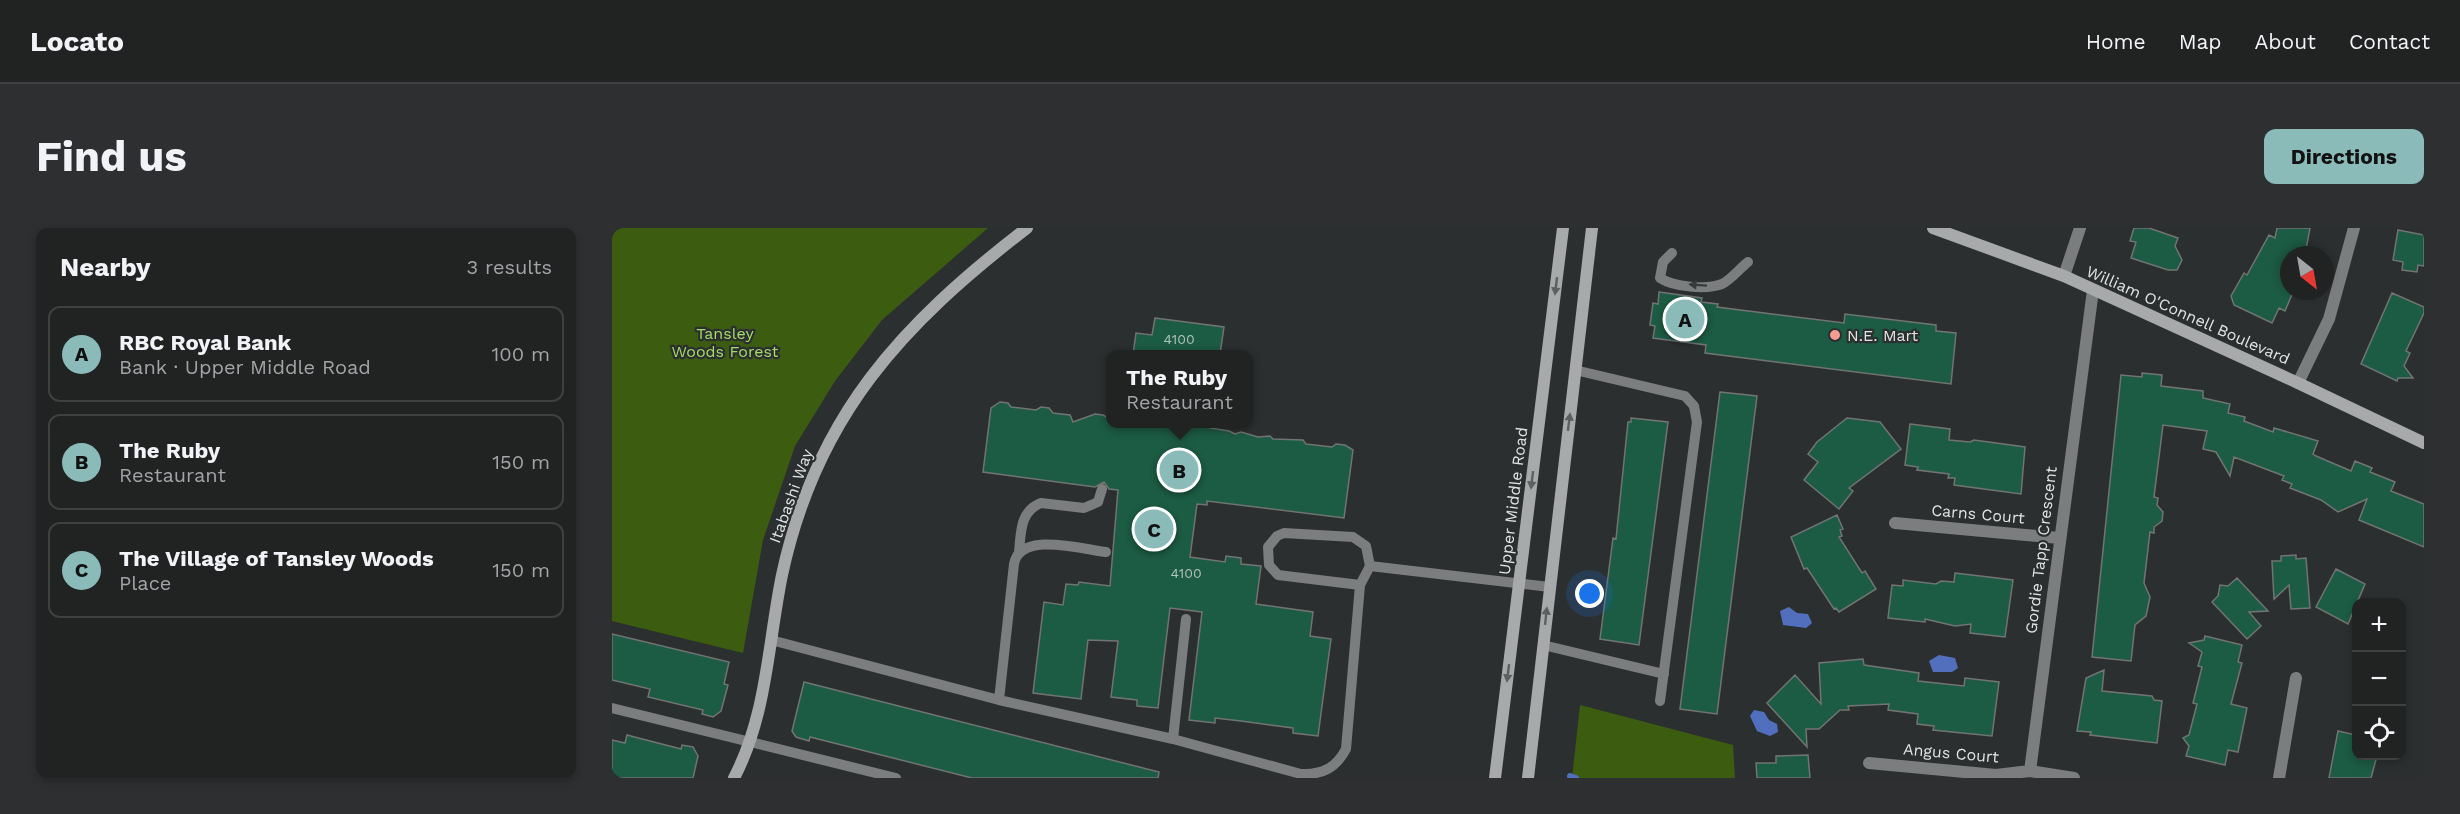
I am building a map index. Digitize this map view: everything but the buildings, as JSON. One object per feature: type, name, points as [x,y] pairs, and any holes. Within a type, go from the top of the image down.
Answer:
[{"type":"street","name":"Itabashi Way","points":[[735,778],[762,696],[780,584],[795,524],[812,477],[833,434],[881,361],[907,332],[986,260],[1027,228]]},
{"type":"street","name":"Upper Middle Road","points":[[1495,778],[1563,228]]},
{"type":"street","points":[[1528,778],[1592,228]]},
{"type":"street","name":"William O'Connell Boulevard","points":[[1933,228],[2064,276],[2424,443]]},
{"type":"street","points":[[2064,276],[2080,228]]},
{"type":"street","points":[[2298,383],[2329,319],[2354,228]]},
{"type":"street","name":"Gordie Tapp Crescent","points":[[2030,771],[2093,290]]},
{"type":"street","name":"Carns Court","points":[[1895,523],[2059,538]]},
{"type":"street","points":[[2279,778],[2296,678]]},
{"type":"street","name":"Angus Court","points":[[1869,763],[1996,775],[2030,771]]},
{"type":"street","points":[[2030,771],[2074,778]]},
{"type":"lane","points":[[1672,253],[1663,262],[1660,278],[1668,283],[1711,286],[1724,283],[1748,262]]},
{"type":"lane","points":[[1575,370],[1685,396],[1694,406],[1697,422],[1660,701]]},
{"type":"lane","points":[[999,700],[1012,578],[1019,552],[1024,516],[1034,506],[1041,503],[1090,508],[1098,502],[1102,489]]},
{"type":"lane","points":[[771,640],[999,700],[1173,739],[1301,774],[1317,775],[1340,760],[1346,749],[1360,585],[1370,566],[1366,546],[1353,537],[1284,533],[1277,536],[1268,547],[1269,565],[1278,575],[1360,585]]},
{"type":"lane","points":[[1019,552],[1038,544],[1106,552]]},
{"type":"lane","points":[[1370,566],[1550,587]]},
{"type":"lane","points":[[1173,739],[1186,619]]},
{"type":"lane","points":[[1543,645],[1664,674]]},
{"type":"lane","points":[[612,708],[896,778]]},
{"type":"green space","name":"Tansley Woods Forest","points":[[612,228],[988,228],[882,320],[835,381],[795,446],[763,540],[743,653],[612,621]]},
{"type":"green space","points":[[1580,705],[1733,745],[1735,778],[1572,778]]},
{"type":"water","points":[[1789,607],[1797,613],[1808,614],[1812,623],[1806,628],[1783,625],[1780,611]]},
{"type":"water","points":[[1939,655],[1955,658],[1958,668],[1952,672],[1933,672],[1929,661]]},
{"type":"water","points":[[1754,710],[1764,712],[1769,720],[1777,724],[1778,732],[1770,736],[1757,731],[1750,716]]},
{"type":"waterway","points":[[1570,776],[1576,778]]},
{"type":"place","name":"RBC Royal Bank","points":[[1685,319]]},
{"type":"place","name":"N.E. Mart","points":[[1835,335]]},
{"type":"place","name":"The Ruby","points":[[1179,470]]},
{"type":"place","name":"The Village of Tansley Woods","points":[[1154,529]]}]
